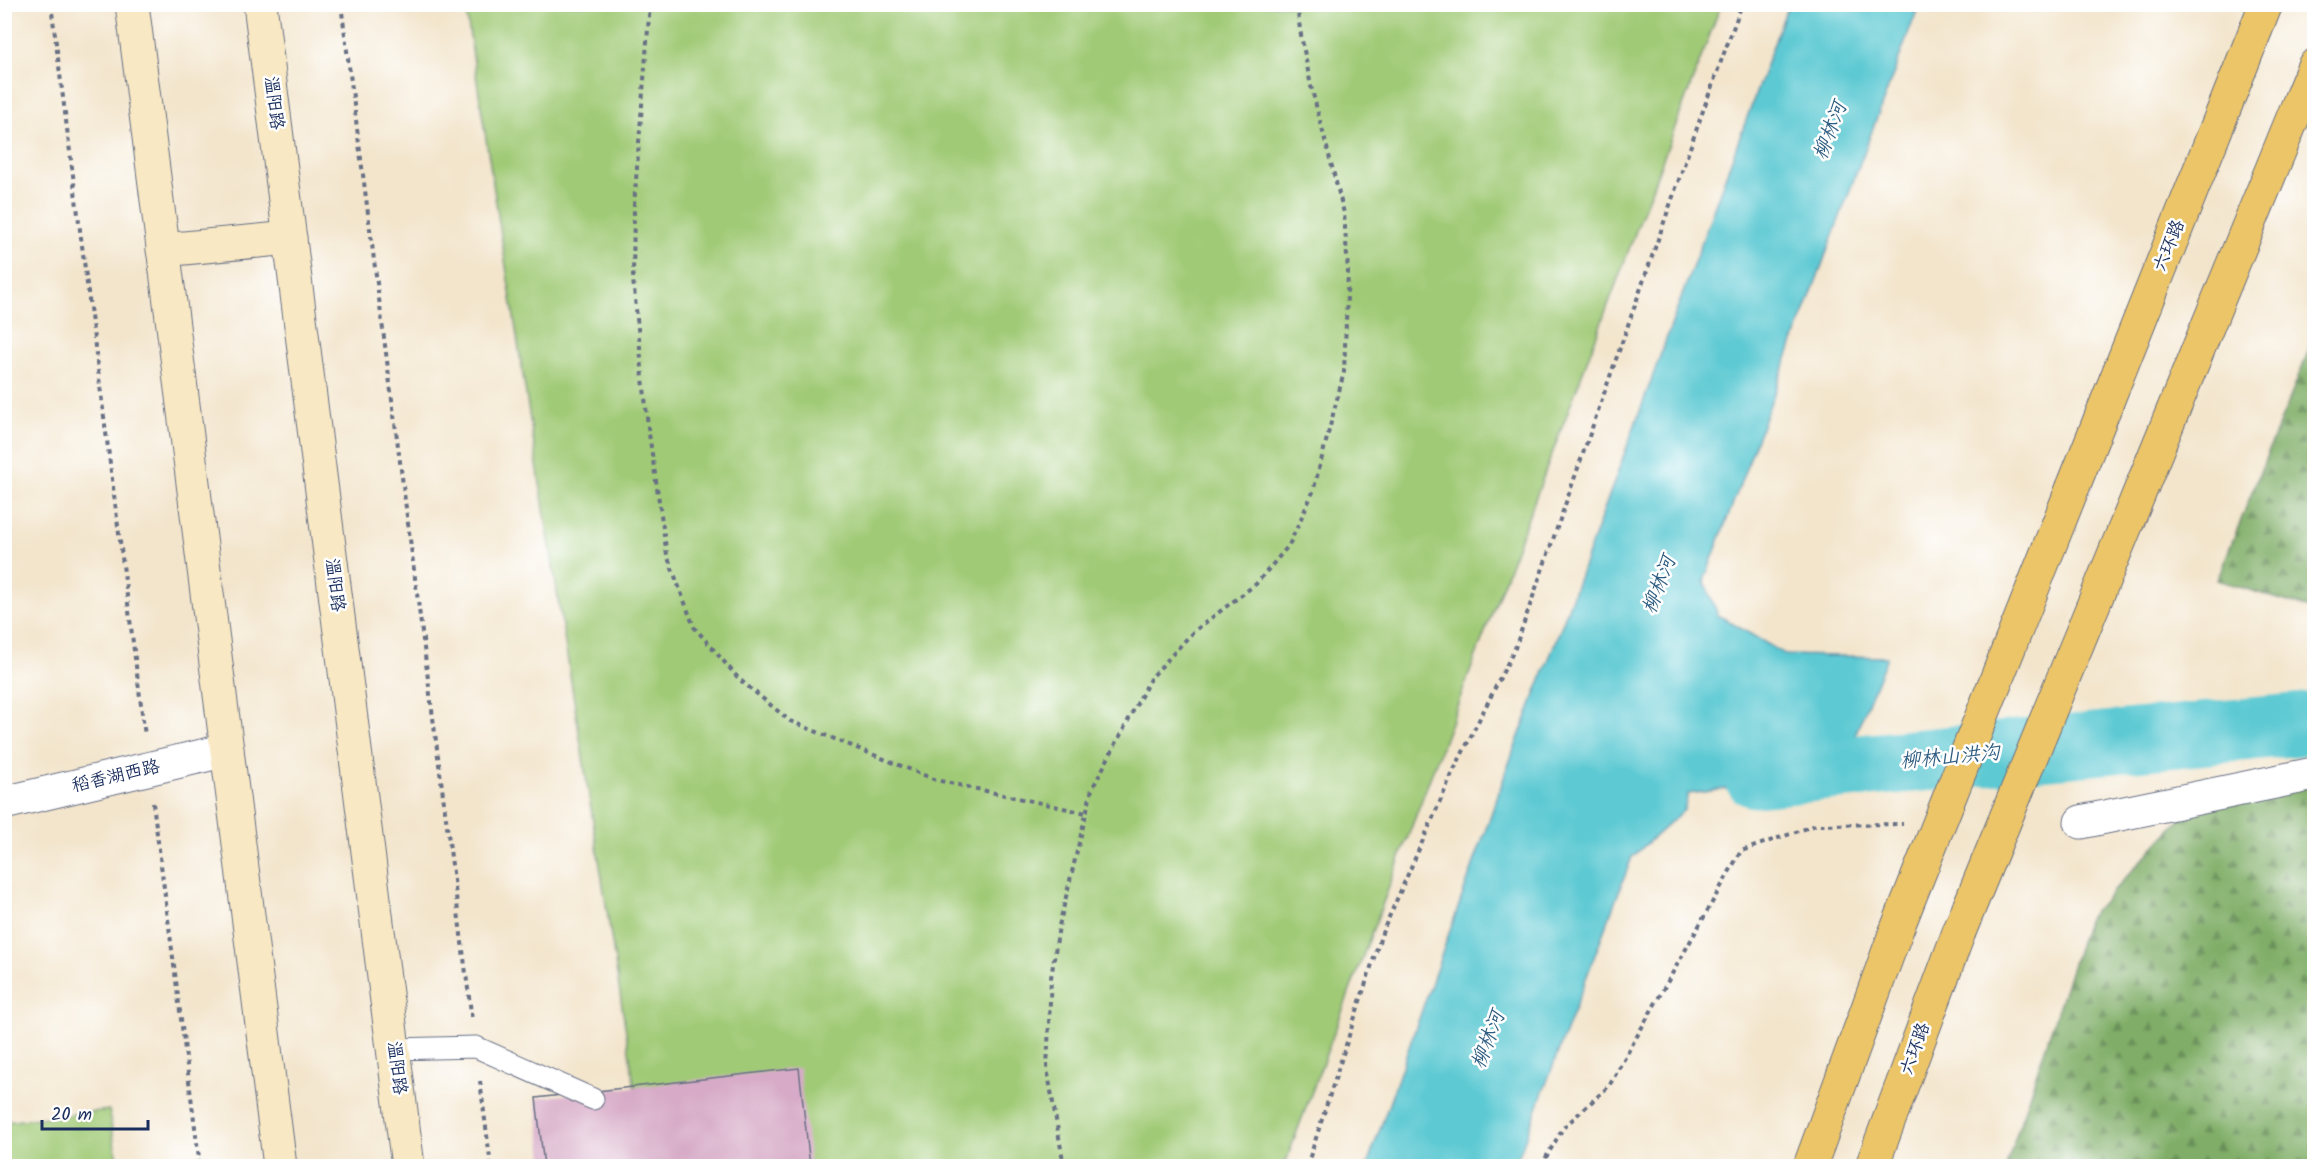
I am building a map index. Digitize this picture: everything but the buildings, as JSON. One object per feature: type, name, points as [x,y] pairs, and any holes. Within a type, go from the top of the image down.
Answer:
[{"type":"highway","name":"六环路","points":[[1810,1167],[1895,934],[2266,4]]},
{"type":"highway","name":"六环路","points":[[1872,1167],[1959,932],[2314,66]]},
{"type":"main road","points":[[132,4],[280,1167]]},
{"type":"main road","name":"温阳路","points":[[260,4],[408,1167]]},
{"type":"main road","points":[[163,250],[290,237]]},
{"type":"street","name":"稻香湖西路","points":[[4,803],[227,750]]},
{"type":"street","points":[[2080,822],[2314,774]]},
{"type":"lane","points":[[393,1049],[476,1047],[593,1099]]},
{"type":"path","points":[[51,4],[200,1167]]},
{"type":"path","points":[[341,4],[491,1167]]},
{"type":"path","points":[[650,4],[634,205],[633,279],[648,427],[666,555],[694,627],[739,679],[790,721],[936,780],[1086,813]]},
{"type":"path","points":[[1064,1167],[1047,1068],[1051,978],[1059,926],[1092,789],[1150,679],[1193,632],[1256,584],[1289,545],[1313,492],[1344,372],[1348,271],[1344,213],[1311,87],[1297,4]]},
{"type":"path","points":[[1308,1167],[1382,933],[1454,770],[1515,648],[1742,4]]},
{"type":"path","points":[[1541,1167],[1563,1128],[1609,1086],[1741,851],[1816,825],[1908,824]]},
{"type":"green space","points":[[465,5],[1721,5],[1284,1166],[647,1166]]},
{"type":"green space","points":[[2314,337],[2314,610],[2217,580]]},
{"type":"green space","points":[[2314,774],[2314,1166],[2006,1166],[2088,918],[2216,781]]},
{"type":"green space","points":[[109,1110],[118,1166],[5,1166],[5,1122]]},
{"type":"water","name":"柳林河","points":[[1788,5],[1919,5],[1704,581],[1718,615],[1786,655],[1887,657],[1839,774],[1688,794],[1684,810],[1632,857],[1515,1166],[1367,1166],[1513,752],[1563,622]]},
{"type":"waterway","name":"柳林山洪沟","points":[[1755,776],[2314,723]]}]
